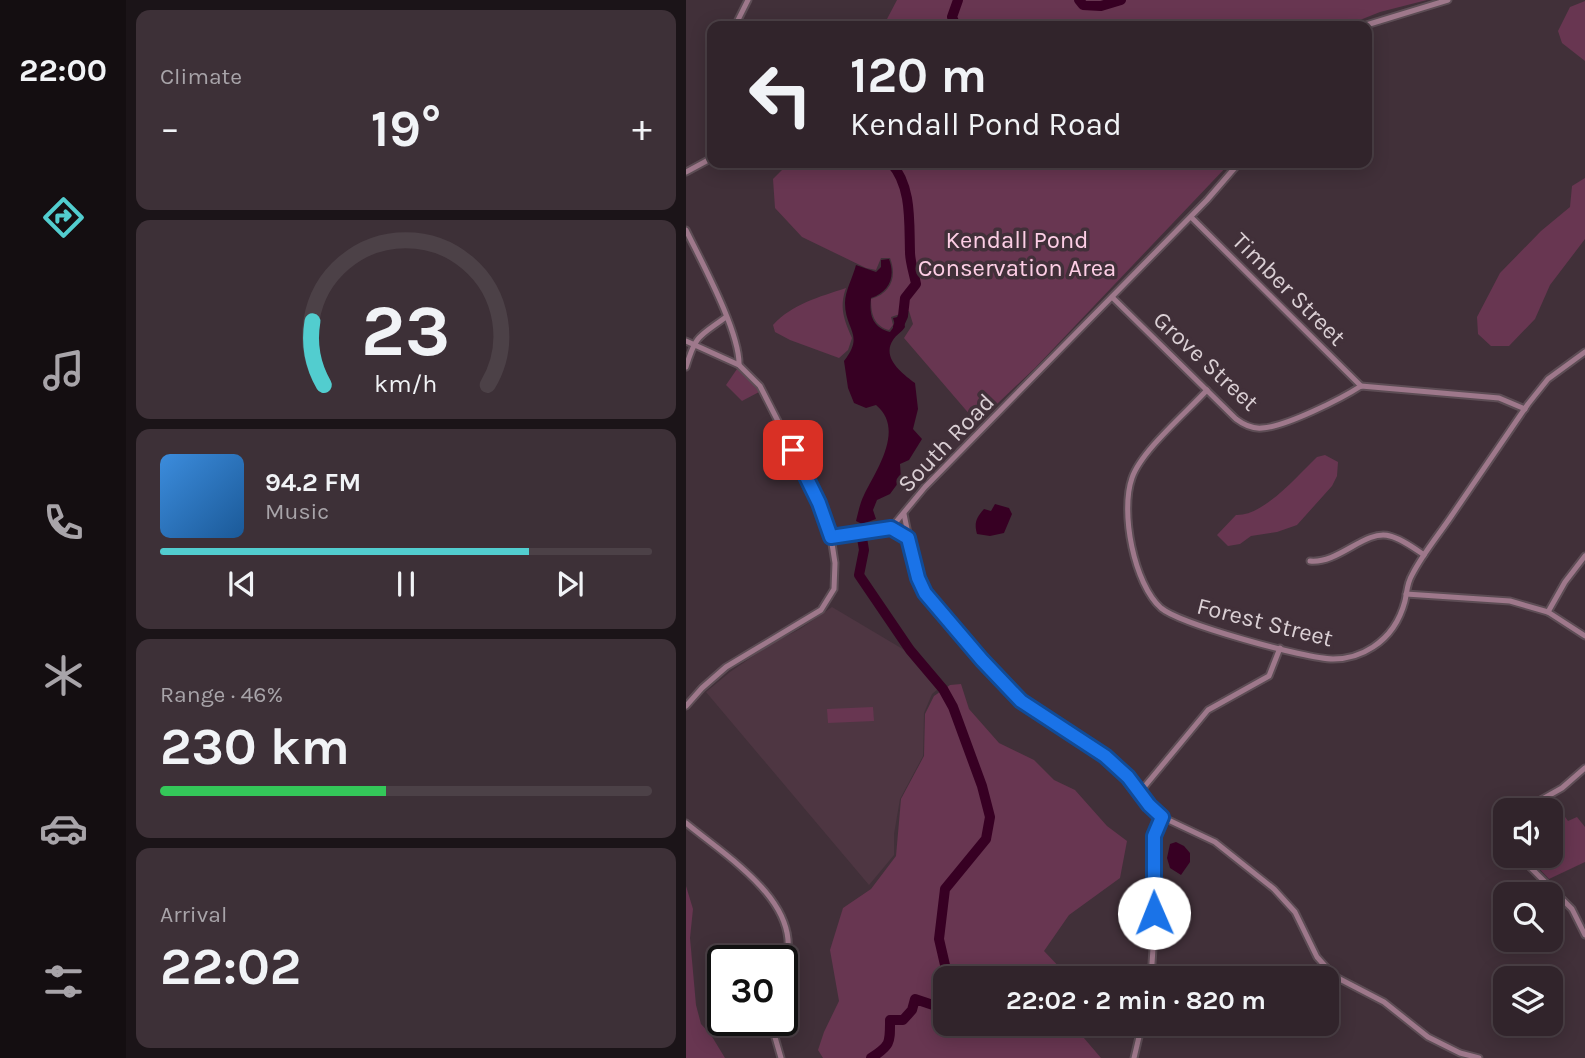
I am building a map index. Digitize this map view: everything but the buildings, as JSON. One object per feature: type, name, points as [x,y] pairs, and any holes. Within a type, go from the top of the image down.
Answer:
[{"type":"street","points":[[738,21],[748,0]]},
{"type":"street","points":[[1372,23],[1448,0]]},
{"type":"street","points":[[686,172],[707,161]]},
{"type":"street","name":"South Road","points":[[831,537],[891,528],[925,487],[1191,216],[1234,168]]},
{"type":"street","name":"Timber Street","points":[[1191,216],[1361,386]]},
{"type":"street","points":[[686,230],[736,342],[738,365]]},
{"type":"street","name":"Grove Street","points":[[1112,297],[1241,422],[1253,428],[1265,428],[1290,420],[1361,386]]},
{"type":"street","points":[[686,367],[693,344],[704,332],[726,317]]},
{"type":"street","points":[[686,341],[738,365],[760,386],[816,495],[831,537],[836,573],[834,589],[826,604],[812,617],[726,667],[686,706]]},
{"type":"street","name":"Forest Street","points":[[1207,390],[1146,455],[1132,477],[1129,514],[1136,565],[1153,598],[1171,615],[1195,625],[1280,648],[1322,659],[1335,659],[1359,654],[1381,642],[1390,633],[1402,611],[1412,574],[1525,409],[1549,379],[1585,352]]},
{"type":"street","points":[[1361,386],[1499,398],[1525,409]]},
{"type":"street","points":[[904,514],[918,578],[925,593],[1021,701],[1095,748],[1119,768],[1162,817],[1215,842],[1283,897],[1298,917],[1317,957],[1329,972],[1384,1002],[1429,1037],[1460,1053],[1479,1058]]},
{"type":"street","points":[[891,528],[908,538]]},
{"type":"street","points":[[1310,561],[1327,560],[1378,535],[1391,536],[1424,555]]},
{"type":"street","points":[[1548,612],[1585,555]]},
{"type":"street","points":[[1406,594],[1501,600],[1548,612],[1585,636]]},
{"type":"street","points":[[1140,792],[1208,710],[1269,676],[1280,648]]},
{"type":"street","points":[[1544,798],[1562,788],[1585,768]]},
{"type":"street","points":[[1152,966],[1154,836],[1162,817]]},
{"type":"street","points":[[686,823],[752,878],[778,906],[786,923],[789,945]]},
{"type":"street","points":[[1532,868],[1572,909],[1585,935]]},
{"type":"street","points":[[775,1036],[781,1058]]},
{"type":"street","points":[[1134,1058],[1139,1036]]},
{"type":"shaded area","points":[[889,259],[891,278],[882,292],[871,298],[871,314],[879,327],[890,332],[895,325],[893,318],[903,316],[905,327],[893,340],[890,353],[895,365],[915,383],[918,409],[913,429],[922,439],[909,460],[900,464],[901,479],[890,494],[877,500],[873,510],[876,519],[862,524],[856,521],[859,508],[886,449],[888,426],[876,405],[866,408],[854,403],[848,388],[844,361],[854,338],[845,298],[856,265],[876,272],[881,267],[881,260]]},
{"type":"shaded area","points":[[995,504],[1009,508],[1012,514],[1004,533],[990,536],[977,534],[979,515],[984,509],[991,511]]},
{"type":"shaded area","points":[[832,607],[906,651],[938,689],[932,694],[924,713],[923,756],[900,799],[894,834],[894,855],[869,885],[706,692],[771,644],[800,629]]},
{"type":"shaded area","points":[[1176,842],[1190,853],[1190,862],[1181,875],[1170,868],[1167,858],[1170,844]]},
{"type":"green space","points":[[897,0],[1427,0],[1380,12],[1358,21],[887,19]]},
{"type":"green space","points":[[1585,1],[1585,61],[1562,43],[1558,31],[1570,7]]},
{"type":"green space","name":"Kendall Pond Conservation Area","points":[[784,168],[1225,168],[1035,368],[977,423],[904,338],[913,324],[909,311],[891,317],[893,325],[889,330],[874,319],[871,299],[884,293],[891,283],[893,271],[890,258],[881,258],[876,270],[866,268],[802,237],[775,208],[773,179]]},
{"type":"green space","points":[[1585,178],[1585,239],[1550,285],[1535,319],[1509,346],[1491,346],[1478,334],[1477,317],[1500,273],[1541,231],[1570,207],[1572,186]]},
{"type":"green space","points":[[846,288],[843,313],[852,338],[848,350],[839,358],[775,332],[773,325],[789,312],[806,302]]},
{"type":"green space","points":[[737,369],[745,374],[759,392],[742,401],[726,385]]},
{"type":"green space","points":[[1325,455],[1338,462],[1337,476],[1332,486],[1297,525],[1277,532],[1251,536],[1240,544],[1228,546],[1217,535],[1236,515],[1247,514],[1269,502],[1317,457]]},
{"type":"green space","points":[[961,684],[969,709],[999,743],[1034,760],[1054,780],[1075,790],[1107,826],[1127,841],[1120,878],[1069,915],[1044,951],[1058,966],[933,966],[933,1036],[1082,1036],[1101,1058],[823,1058],[818,1050],[839,1001],[830,950],[843,908],[871,889],[896,856],[901,799],[924,756],[925,714],[934,696],[950,685]]},
{"type":"green space","points":[[873,707],[874,721],[828,723],[827,709]]},
{"type":"green space","points":[[1563,814],[1568,821],[1577,817],[1585,827],[1585,862],[1549,879],[1538,868],[1563,868]]},
{"type":"green space","points":[[686,886],[693,909],[690,938],[696,1005],[707,1036],[712,1036],[725,1058],[686,1058]]},
{"type":"waterway","points":[[954,21],[952,17],[958,0]]},
{"type":"waterway","points":[[1079,0],[1083,5],[1101,6],[1121,0]]},
{"type":"waterway","points":[[895,168],[906,193],[910,256],[916,284],[905,298],[903,316],[898,327]]},
{"type":"waterway","points":[[862,538],[864,550],[859,575],[910,650],[943,689],[953,707],[982,786],[990,817],[986,839],[945,889],[939,939],[945,966]]},
{"type":"waterway","points":[[871,1058],[888,1043],[890,1020],[903,1020],[912,1010],[915,999],[933,1005]]},
{"type":"route","points":[[793,450],[819,503],[831,537],[891,528],[904,534],[908,538],[918,578],[925,593],[982,660],[1021,701],[1105,756],[1128,777],[1149,805],[1162,817],[1154,836],[1154,913]]}]
